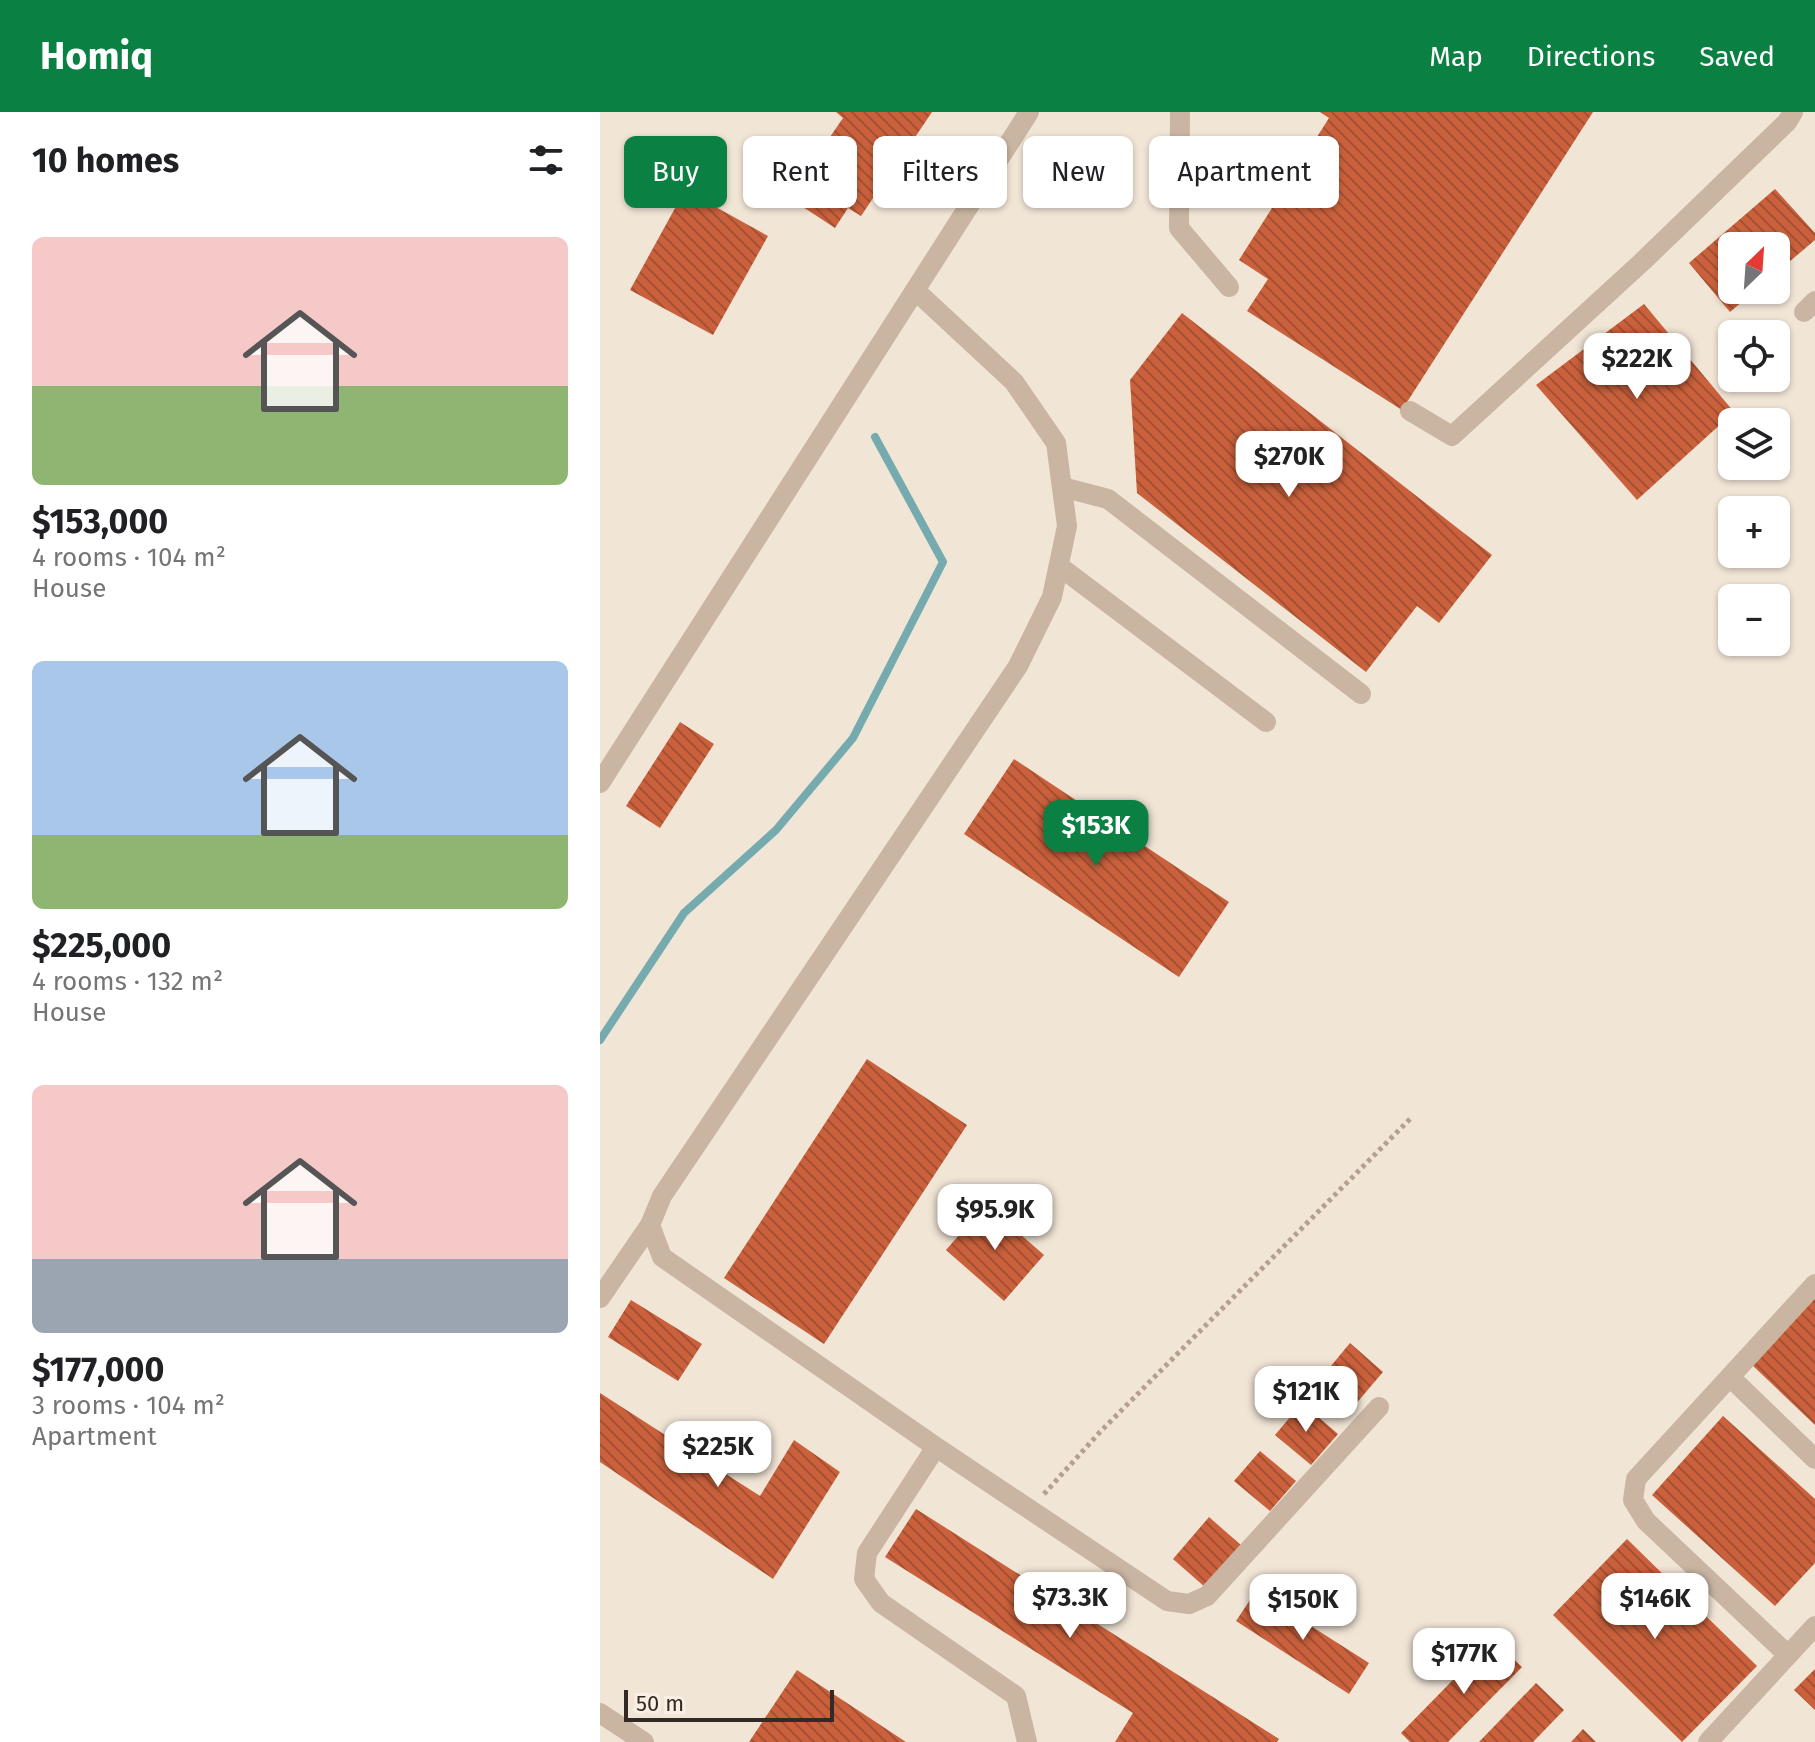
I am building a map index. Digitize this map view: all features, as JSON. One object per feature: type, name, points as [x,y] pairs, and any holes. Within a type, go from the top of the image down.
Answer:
[{"type":"street","points":[[600,783],[1029,112]]},
{"type":"street","points":[[1180,112],[1179,228],[1229,287]]},
{"type":"street","points":[[1410,411],[1452,436],[1650,254],[1787,122],[1793,112]]},
{"type":"street","points":[[600,1298],[650,1225],[662,1196],[1018,666],[1052,597],[1067,526],[1056,443],[1014,382],[916,291]]},
{"type":"street","points":[[1062,487],[1108,499],[1361,694]]},
{"type":"street","points":[[1059,566],[1266,722]]},
{"type":"street","points":[[650,1225],[662,1257],[936,1447],[1167,1601],[1189,1604],[1207,1596],[1379,1407]]},
{"type":"street","points":[[1788,1655],[1646,1521],[1633,1500],[1636,1479],[1815,1284]]},
{"type":"street","points":[[1730,1377],[1815,1459]]},
{"type":"street","points":[[936,1447],[867,1553],[864,1579],[881,1603],[1016,1696],[1027,1742]]},
{"type":"street","points":[[1708,1742],[1815,1626]]},
{"type":"street","points":[[600,1713],[644,1742]]},
{"type":"path","points":[[1028,1508],[1412,1117]]},
{"type":"building","points":[[836,112],[932,112],[916,136],[873,136],[873,198],[861,216],[848,208],[857,208],[857,136],[831,136],[843,118]]},
{"type":"building","points":[[1320,112],[1593,112],[1402,410],[1247,311],[1268,279],[1239,260],[1272,208],[1339,208],[1339,136],[1318,136],[1329,118]]},
{"type":"building","points":[[1775,189],[1815,233],[1815,240],[1790,261],[1790,232],[1725,232]]},
{"type":"building","points":[[675,208],[717,208],[768,236],[713,335],[630,290]]},
{"type":"building","points":[[805,208],[848,208],[835,228]]},
{"type":"building","points":[[1718,238],[1718,298],[1689,263]]},
{"type":"building","points":[[1644,304],[1731,408],[1718,408],[1718,427],[1637,500],[1536,385]]},
{"type":"building","points":[[1723,304],[1739,304],[1730,312]]},
{"type":"building","points":[[1182,313],[1492,555],[1439,623],[1417,606],[1366,672],[1137,493],[1130,380]]},
{"type":"building","points":[[680,722],[714,744],[660,828],[626,806]]},
{"type":"building","points":[[1014,759],[1229,902],[1179,977],[964,834]]},
{"type":"building","points":[[867,1059],[967,1125],[824,1344],[724,1278]]},
{"type":"building","points":[[986,1204],[1044,1255],[1004,1301],[946,1250]]},
{"type":"building","points":[[1815,1294],[1815,1425],[1750,1363]]},
{"type":"building","points":[[631,1300],[702,1344],[678,1381],[608,1337]]},
{"type":"building","points":[[1350,1343],[1383,1372],[1354,1406],[1321,1378]]},
{"type":"building","points":[[600,1393],[760,1496],[794,1440],[840,1472],[773,1579],[600,1462]]},
{"type":"building","points":[[1302,1403],[1338,1434],[1311,1465],[1275,1435]]},
{"type":"building","points":[[1723,1416],[1815,1499],[1815,1563],[1775,1606],[1652,1495]]},
{"type":"building","points":[[1260,1451],[1296,1481],[1270,1511],[1234,1481]]},
{"type":"building","points":[[916,1509],[1279,1739],[1277,1742],[1115,1742],[1133,1713],[885,1557]]},
{"type":"building","points":[[1209,1517],[1242,1546],[1206,1588],[1173,1559]]},
{"type":"building","points":[[1627,1539],[1757,1666],[1682,1742],[1553,1615]]},
{"type":"building","points":[[1256,1591],[1369,1663],[1349,1694],[1236,1621]]},
{"type":"building","points":[[1493,1639],[1522,1667],[1448,1742],[1410,1742],[1401,1733]]},
{"type":"building","points":[[1815,1669],[1815,1710],[1794,1690]]},
{"type":"building","points":[[797,1670],[906,1742],[749,1742]]},
{"type":"building","points":[[1536,1683],[1564,1710],[1533,1742],[1479,1742]]},
{"type":"building","points":[[1583,1729],[1596,1742],[1571,1742]]},
{"type":"waterway","points":[[600,1040],[684,913],[776,830],[853,738],[943,562],[875,437]]}]
